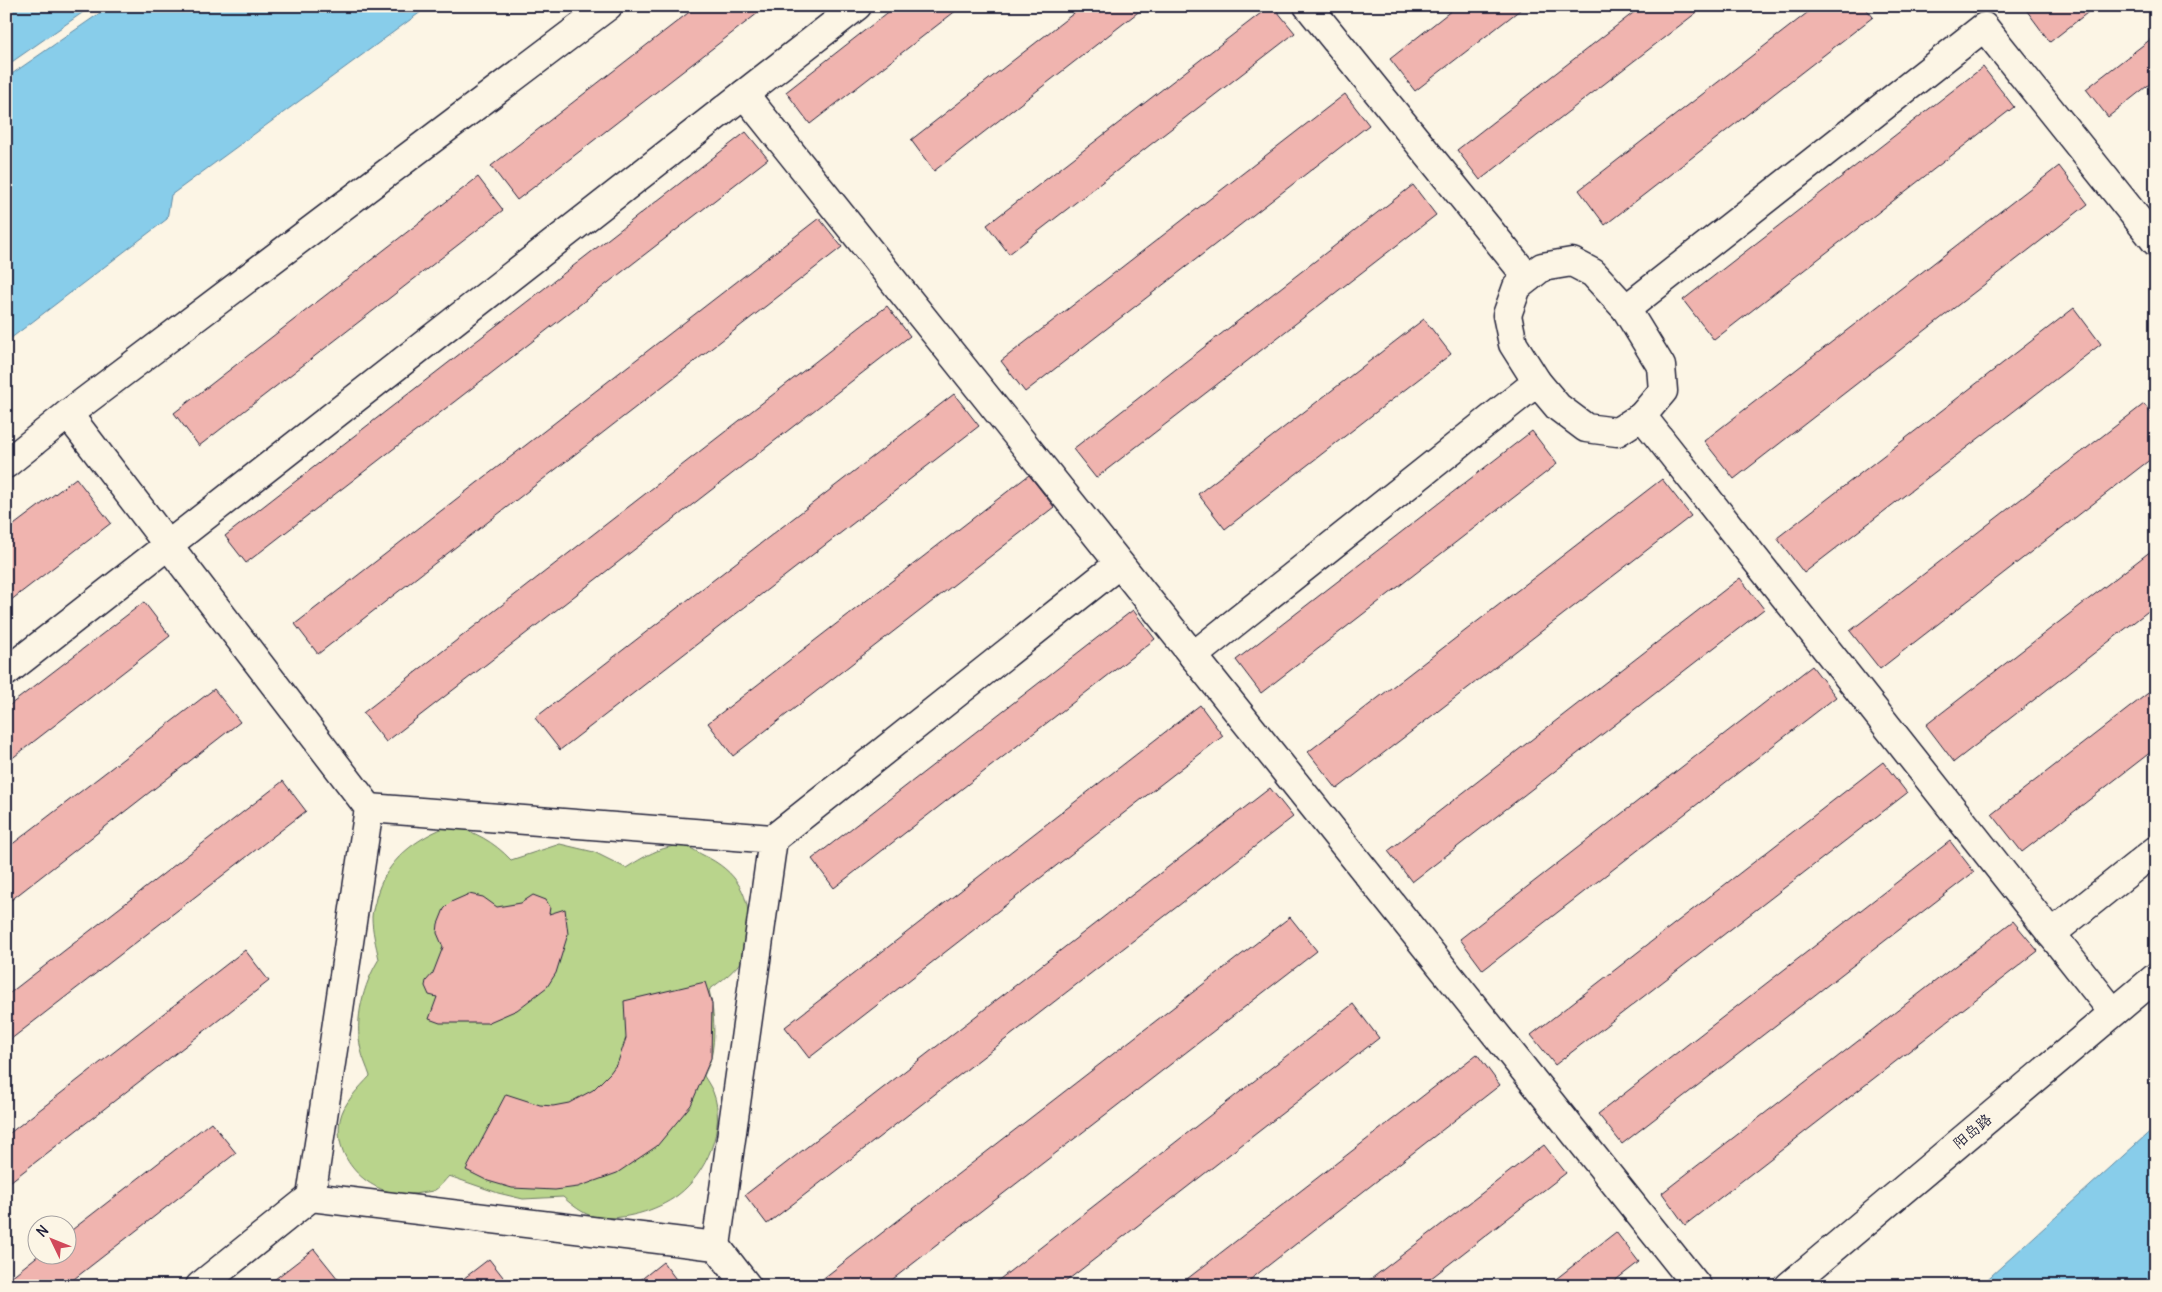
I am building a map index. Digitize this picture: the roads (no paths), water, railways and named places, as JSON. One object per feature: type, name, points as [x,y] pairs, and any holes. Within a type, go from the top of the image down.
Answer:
[{"type":"street","points":[[6,464],[68,414],[608,6]]},
{"type":"street","points":[[6,672],[857,6]]},
{"type":"street","points":[[1308,6],[1528,278]]},
{"type":"street","points":[[1626,309],[1984,26],[2156,242]]},
{"type":"street","points":[[744,94],[1696,1286]]},
{"type":"street","points":[[1572,262],[1594,274],[1626,309],[1661,366],[1663,391],[1642,416],[1617,432],[1586,428],[1558,407],[1536,382],[1513,344],[1507,315],[1517,287],[1528,278],[1542,267],[1572,262]]},
{"type":"street","points":[[1193,656],[1536,382]]},
{"type":"street","points":[[68,414],[369,808],[311,1197],[200,1286]]},
{"type":"street","points":[[1642,416],[2113,1012]]},
{"type":"street","points":[[369,808],[773,839],[1120,564]]},
{"type":"street","points":[[716,1246],[773,839]]},
{"type":"street","points":[[2051,934],[2156,850]]},
{"type":"street","name":"阳岛路","points":[[1789,1286],[2113,1012],[2156,978]]},
{"type":"street","points":[[311,1197],[716,1246],[747,1286]]},
{"type":"water","points":[[6,6],[92,6],[6,66]]},
{"type":"water","points":[[110,6],[429,6],[171,195],[167,219],[6,342],[6,78]]},
{"type":"water","points":[[2156,1126],[2156,1286],[1980,1286]]}]
